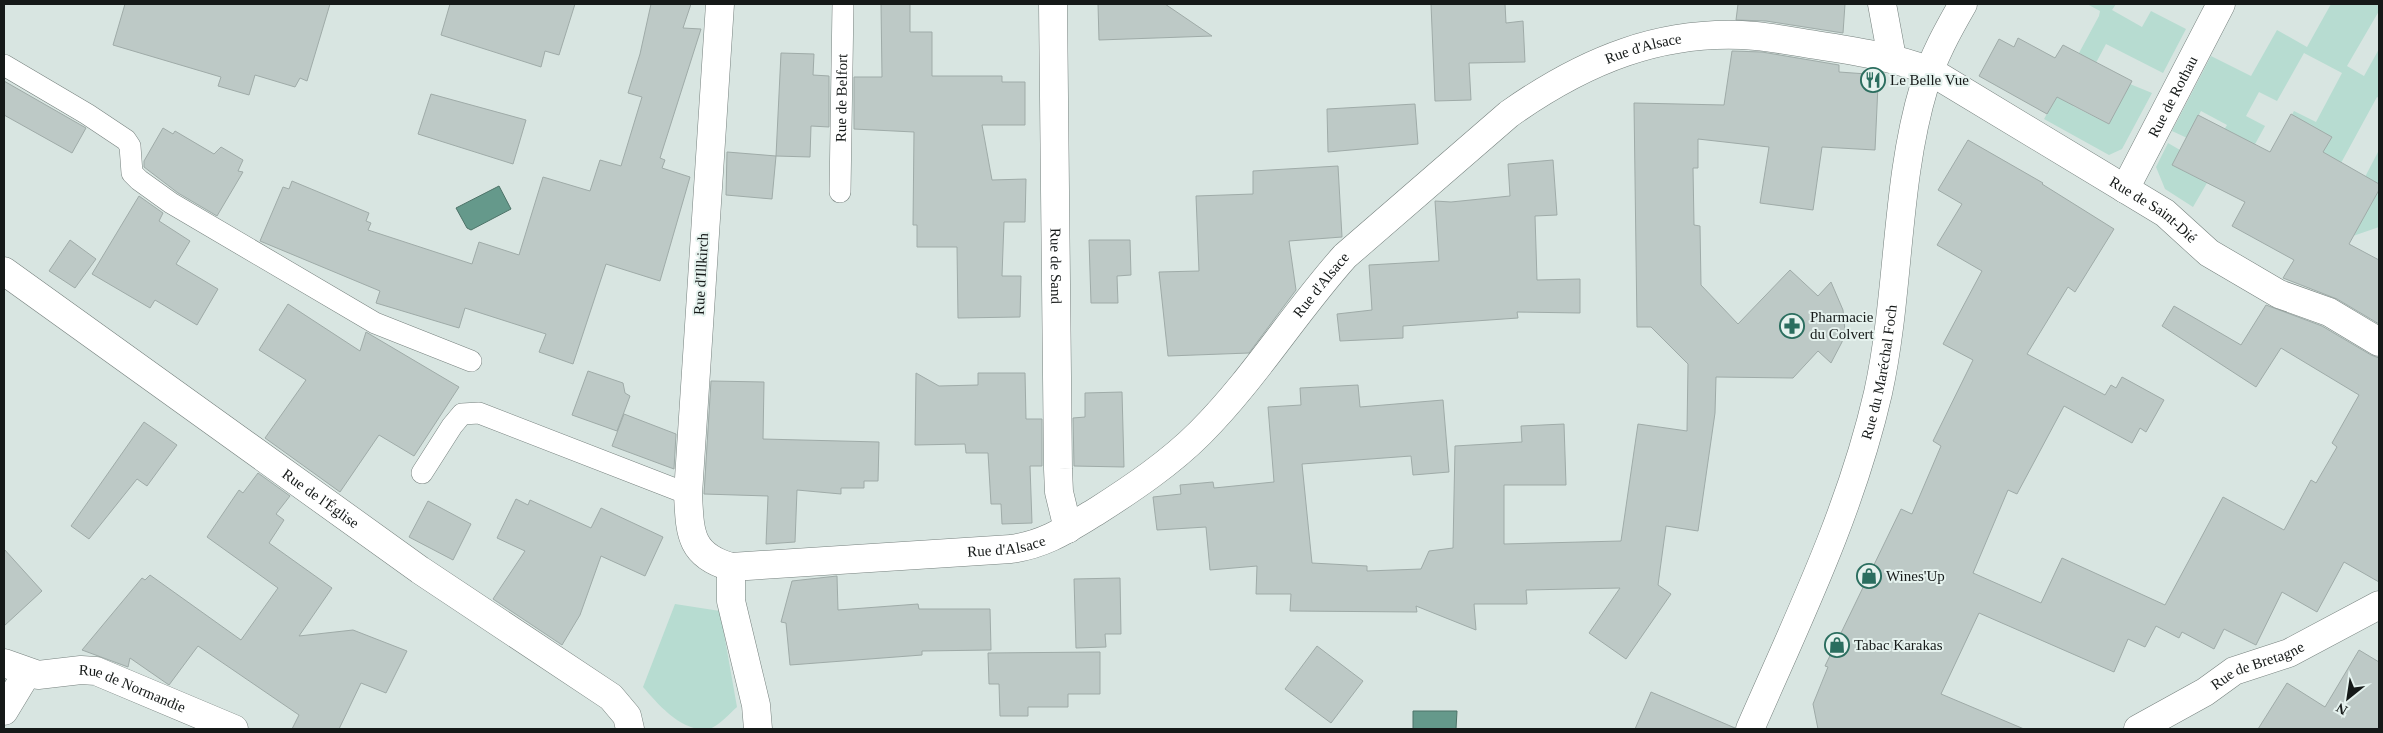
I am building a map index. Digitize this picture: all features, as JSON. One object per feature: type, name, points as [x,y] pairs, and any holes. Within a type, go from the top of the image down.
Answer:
[{"type":"street","name":"Rue d'Illkirch","points":[[695,544],[689,520],[688,494],[720,4]]},
{"type":"street","name":"Rue de Sand","points":[[1053,4],[1058,469],[1059,492],[1068,529]]},
{"type":"street","points":[[1882,4],[1892,58]]},
{"type":"street","name":"Rue du Maréchal Foch","points":[[1750,729],[1836,530],[1858,468],[1870,427],[1891,322],[1913,135],[1924,87],[1930,71],[1947,31],[1963,4]]},
{"type":"street","name":"Rue de Rothau","points":[[2125,189],[2221,4]]},
{"type":"street","name":"Rue d'Alsace","points":[[695,544],[702,554],[711,561],[730,568],[1011,549],[1034,546],[1068,529],[1124,493],[1175,455],[1200,432],[1263,360],[1325,278],[1345,256],[1489,130],[1530,100],[1613,55],[1636,47],[1682,39],[1756,36],[1892,58],[1930,71]]},
{"type":"street","name":"Rue de Saint-Dié","points":[[1930,71],[2171,217],[2209,253],[2279,294],[2329,312],[2379,342]]},
{"type":"street","name":"Rue de l'Église","points":[[4,271],[420,570],[611,697],[627,716],[630,729]]},
{"type":"street","points":[[730,568],[731,601],[756,705],[758,729]]},
{"type":"street","name":"Rue de Bretagne","points":[[2138,729],[2205,692],[2234,671],[2289,653],[2379,605]]},
{"type":"street","points":[[4,712],[15,668]]},
{"type":"street","name":"Rue de Normandie","points":[[15,668],[49,675],[81,670],[96,671],[234,729]]},
{"type":"lane","name":"Rue de Belfort","points":[[840,192],[843,4]]},
{"type":"lane","points":[[4,65],[87,114],[126,140],[130,146],[132,173],[138,180],[171,203],[376,323],[471,361]]},
{"type":"lane","points":[[422,473],[452,426],[462,414],[479,413],[688,494]]},
{"type":"shaded area","points":[[2087,4],[2116,4],[2112,10],[2142,27],[2151,11],[2186,29],[2163,73],[2106,44],[2073,106],[2109,124],[2130,84],[2152,93],[2122,149],[2109,155],[2044,119],[2081,54],[2079,53],[2099,16],[2100,11]]},
{"type":"shaded area","points":[[2331,4],[2379,4],[2379,11],[2347,66],[2364,76],[2379,49],[2379,98],[2377,97],[2341,163],[2322,153],[2331,137],[2286,125],[2294,111],[2316,122],[2342,73],[2304,53],[2277,101],[2259,92],[2246,116],[2265,126],[2228,193],[2207,183],[2230,140],[2221,135],[2227,125],[2201,111],[2187,138],[2172,131],[2211,56],[2251,76],[2277,30],[2307,47]]},
{"type":"shaded area","points":[[2168,143],[2180,150],[2173,165],[2207,183],[2193,207],[2165,189],[2156,167]]},
{"type":"shaded area","points":[[2379,150],[2379,184],[2365,177]]},
{"type":"shaded area","points":[[499,186],[511,209],[471,230],[467,228],[456,208]]},
{"type":"shaded area","points":[[2379,190],[2379,227],[2353,236]]},
{"type":"shaded area","points":[[675,604],[720,611],[737,707],[720,723],[709,729],[689,727],[680,722],[663,709],[643,687]]},
{"type":"shaded area","points":[[1413,711],[1457,711],[1456,729],[1413,729]]},
{"type":"building","points":[[125,4],[330,4],[307,81],[300,78],[295,87],[255,75],[249,95],[218,86],[221,77],[113,45]]},
{"type":"building","points":[[450,4],[575,4],[559,55],[545,51],[541,67],[441,35]]},
{"type":"building","points":[[651,4],[691,4],[683,28],[701,29],[660,158],[665,160],[662,168],[690,177],[660,281],[606,264],[573,364],[539,352],[546,334],[465,308],[459,328],[376,303],[380,291],[260,241],[283,187],[289,189],[292,181],[369,213],[366,221],[371,223],[368,230],[472,264],[479,242],[519,255],[543,177],[590,191],[600,160],[621,166],[642,97],[628,93],[640,54]]},
{"type":"building","points":[[881,4],[910,4],[910,32],[932,32],[932,76],[1002,76],[1002,82],[1025,82],[1025,125],[982,125],[992,180],[1026,179],[1025,222],[1004,222],[1002,276],[1021,276],[1020,317],[958,318],[957,247],[917,247],[917,225],[913,225],[914,132],[854,129],[854,77],[882,77]]},
{"type":"building","points":[[1098,4],[1165,4],[1212,36],[1099,40]]},
{"type":"building","points":[[1431,4],[1505,4],[1506,23],[1523,21],[1525,62],[1469,63],[1471,100],[1435,101]]},
{"type":"building","points":[[1738,4],[1845,4],[1843,33],[1766,21],[1736,20]]},
{"type":"building","points":[[2018,38],[2055,58],[2063,45],[2132,81],[2109,124],[2057,97],[2047,114],[1979,76],[1999,39],[2014,47]]},
{"type":"building","points":[[1732,51],[1762,52],[1839,65],[1839,72],[1867,74],[1878,85],[1875,150],[1822,147],[1813,210],[1760,203],[1769,147],[1698,139],[1698,168],[1693,168],[1694,225],[1700,226],[1701,285],[1738,324],[1790,270],[1818,296],[1831,282],[1843,310],[1845,331],[1842,342],[1831,363],[1818,351],[1793,378],[1716,377],[1715,413],[1698,531],[1666,526],[1658,585],[1671,594],[1626,659],[1589,633],[1620,588],[1526,590],[1527,604],[1474,604],[1476,630],[1416,606],[1417,612],[1290,611],[1291,594],[1256,594],[1257,566],[1210,570],[1206,527],[1157,530],[1153,497],[1181,494],[1180,485],[1213,482],[1214,488],[1274,482],[1268,407],[1301,405],[1300,388],[1358,385],[1360,407],[1443,400],[1449,472],[1413,475],[1411,456],[1302,464],[1312,563],[1367,566],[1367,571],[1421,569],[1429,551],[1453,548],[1455,446],[1522,442],[1521,426],[1564,424],[1566,485],[1504,485],[1504,544],[1621,541],[1638,424],[1687,431],[1688,364],[1651,327],[1637,327],[1634,103],[1724,105]]},
{"type":"building","points":[[781,53],[814,54],[813,75],[829,76],[829,127],[811,126],[810,157],[776,156]]},
{"type":"building","points":[[4,81],[86,128],[72,153],[4,115]]},
{"type":"building","points":[[431,94],[526,120],[513,164],[418,134]]},
{"type":"building","points":[[1415,104],[1418,144],[1328,152],[1327,109]]},
{"type":"building","points":[[2291,114],[2332,137],[2323,152],[2379,184],[2379,190],[2349,244],[2379,260],[2379,324],[2337,299],[2283,278],[2294,260],[2232,226],[2245,202],[2172,165],[2198,115],[2270,152]]},
{"type":"building","points":[[163,128],[173,134],[175,131],[214,154],[221,147],[243,160],[238,171],[243,172],[217,216],[178,193],[144,167],[144,161]]},
{"type":"building","points":[[1968,140],[2043,183],[2114,229],[2075,292],[2068,287],[2027,354],[2105,395],[2111,385],[2116,388],[2122,377],[2164,400],[2146,432],[2140,428],[2132,443],[2064,406],[2017,494],[2008,490],[1973,573],[2041,603],[2062,558],[2165,605],[2223,497],[2284,530],[2311,480],[2316,483],[2337,447],[2332,443],[2359,395],[2281,348],[2256,387],[2162,326],[2174,306],[2241,345],[2266,305],[2322,326],[2379,358],[2379,582],[2344,562],[2317,612],[2282,592],[2256,645],[2224,629],[2214,649],[2182,632],[2179,638],[2156,626],[2145,647],[2128,639],[2114,672],[1979,613],[1941,694],[2024,729],[1818,729],[1813,704],[1828,667],[1825,666],[1901,509],[1912,514],[1941,446],[1933,441],[1973,360],[1943,344],[1982,271],[1937,245],[1962,204],[1938,190]]},
{"type":"building","points":[[727,152],[776,156],[772,199],[726,195]]},
{"type":"building","points":[[1553,160],[1557,215],[1535,216],[1537,280],[1580,279],[1580,313],[1517,312],[1518,318],[1403,326],[1403,338],[1340,341],[1337,314],[1372,310],[1369,265],[1439,261],[1435,201],[1451,202],[1510,196],[1508,164]]},
{"type":"building","points":[[1338,166],[1342,237],[1289,241],[1296,290],[1249,353],[1168,356],[1159,272],[1199,271],[1196,196],[1253,194],[1253,171]]},
{"type":"building","points":[[139,196],[163,213],[159,221],[190,241],[176,264],[218,289],[197,325],[155,300],[150,308],[92,274]]},
{"type":"building","points":[[70,240],[96,259],[75,288],[49,271]]},
{"type":"building","points":[[1089,240],[1130,240],[1131,275],[1117,276],[1118,303],[1091,303]]},
{"type":"building","points":[[288,304],[360,351],[366,332],[459,387],[414,456],[379,435],[340,492],[265,438],[306,380],[259,350]]},
{"type":"building","points":[[588,371],[623,383],[625,393],[630,396],[617,431],[572,415]]},
{"type":"building","points":[[916,373],[939,386],[978,385],[978,373],[1025,373],[1026,419],[1042,419],[1042,466],[1030,466],[1032,523],[1002,524],[1001,504],[991,504],[988,453],[966,453],[965,444],[915,445]]},
{"type":"building","points":[[711,381],[764,382],[763,439],[879,442],[878,481],[864,481],[864,488],[841,488],[841,494],[797,490],[795,542],[766,544],[768,496],[704,494]]},
{"type":"building","points":[[1122,392],[1124,467],[1074,466],[1073,418],[1085,417],[1085,393]]},
{"type":"building","points":[[624,414],[676,434],[674,469],[612,446]]},
{"type":"building","points":[[144,422],[177,445],[147,486],[137,479],[89,539],[71,526]]},
{"type":"building","points":[[258,473],[290,496],[276,514],[284,520],[269,543],[332,588],[299,636],[353,630],[407,651],[386,693],[361,683],[339,729],[292,729],[299,715],[198,646],[169,685],[130,658],[128,667],[82,650],[142,578],[145,580],[150,575],[241,640],[278,588],[207,537],[239,490],[243,493]]},
{"type":"building","points":[[516,499],[528,505],[530,500],[591,528],[601,508],[663,537],[645,576],[601,556],[580,615],[562,645],[493,599],[525,551],[497,538]]},
{"type":"building","points":[[428,501],[471,524],[453,560],[409,537]]},
{"type":"building","points":[[4,549],[42,591],[4,626]]},
{"type":"building","points":[[837,576],[838,610],[918,604],[919,609],[990,609],[991,650],[922,651],[922,655],[790,665],[786,623],[781,622],[792,581]]},
{"type":"building","points":[[1120,578],[1121,634],[1105,634],[1106,647],[1076,648],[1074,579]]},
{"type":"building","points":[[1317,646],[1363,681],[1331,723],[1285,689]]},
{"type":"building","points":[[2359,650],[2379,662],[2379,729],[2258,729],[2287,683],[2325,707]]},
{"type":"building","points":[[1100,652],[1100,694],[1068,694],[1068,707],[1028,707],[1028,716],[1000,716],[999,684],[989,684],[988,653]]},
{"type":"building","points":[[1651,692],[1735,728],[1735,729],[1635,729]]},
{"type":"place","name":"Le Belle Vue","points":[[1873,80]]},
{"type":"place","name":"Pharmacie du Colvert","points":[[1792,326]]},
{"type":"place","name":"Wines'Up","points":[[1869,576]]},
{"type":"place","name":"Tabac Karakas","points":[[1837,645]]}]
